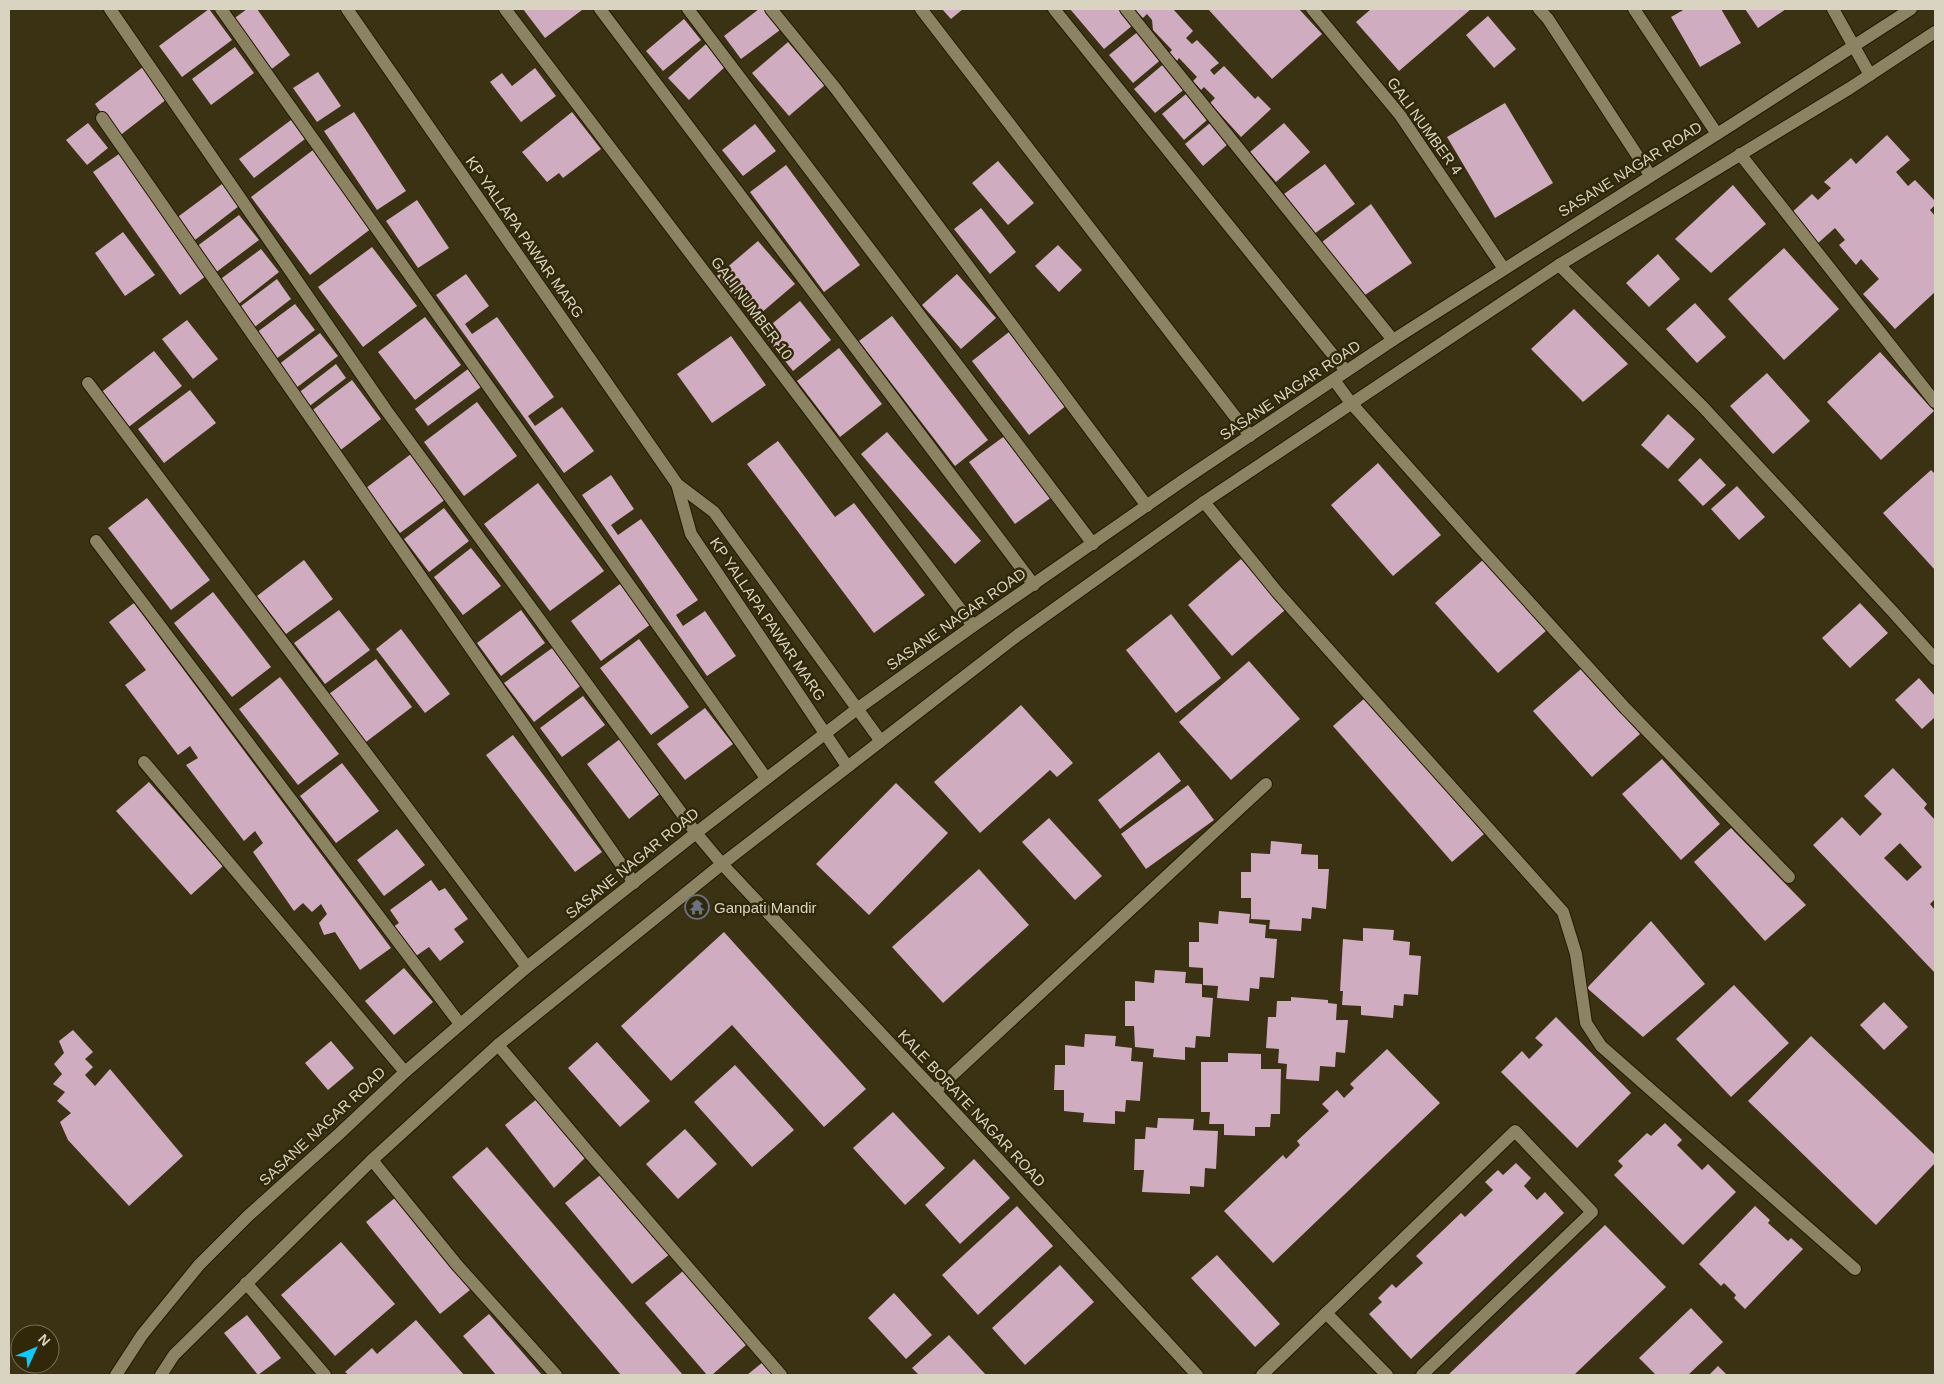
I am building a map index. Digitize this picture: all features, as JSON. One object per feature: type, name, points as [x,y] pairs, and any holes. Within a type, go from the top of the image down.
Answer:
[{"type":"street","name":"KALE BORATE NAGAR ROAD","points":[[110,9],[386,410],[696,833],[722,864],[1197,1375]]},
{"type":"street","points":[[221,9],[766,778]]},
{"type":"street","name":"KP YALLAPA PAWAR MARG","points":[[347,9],[677,484],[714,512],[880,740]]},
{"type":"street","name":"GALI NUMBER 10","points":[[505,9],[973,626]]},
{"type":"street","points":[[600,9],[1034,585]]},
{"type":"street","points":[[688,9],[1093,544]]},
{"type":"street","points":[[772,9],[836,89],[1147,506]]},
{"type":"street","points":[[921,9],[1250,436]]},
{"type":"street","points":[[1054,9],[1346,371]]},
{"type":"street","points":[[1126,9],[1393,340]]},
{"type":"street","name":"GALI NUMBER 4","points":[[1312,9],[1400,115],[1504,269]]},
{"type":"street","points":[[1539,9],[1548,19],[1650,176]]},
{"type":"street","points":[[1634,9],[1717,134]]},
{"type":"street","points":[[1833,9],[1870,75]]},
{"type":"street","name":"SASANE NAGAR ROAD","points":[[116,1375],[142,1335],[199,1265],[248,1216],[460,1024],[527,968],[766,778],[857,709],[973,626],[1346,371],[1911,9]]},
{"type":"street","points":[[161,1375],[174,1355],[246,1282],[372,1160],[498,1045],[722,864],[1018,635],[1204,502],[1559,265],[1870,75],[1935,32]]},
{"type":"street","points":[[102,118],[634,883]]},
{"type":"street","points":[[1740,154],[1935,402]]},
{"type":"street","points":[[1559,265],[1703,407],[1886,604],[1935,660]]},
{"type":"street","points":[[1334,380],[1351,403],[1626,709],[1789,877]]},
{"type":"street","points":[[88,384],[527,968]]},
{"type":"street","name":"KP YALLAPA PAWAR MARG","points":[[677,484],[691,534],[848,766]]},
{"type":"street","points":[[1204,502],[1278,593],[1563,912],[1576,954],[1586,1023],[1601,1046],[1855,1269]]},
{"type":"street","points":[[96,541],[460,1024]]},
{"type":"street","points":[[144,762],[405,1072]]},
{"type":"street","points":[[935,1091],[1266,784]]},
{"type":"street","points":[[498,1045],[781,1375]]},
{"type":"street","points":[[1262,1375],[1515,1131],[1592,1212],[1422,1375]]},
{"type":"street","points":[[372,1160],[457,1265],[556,1375]]},
{"type":"street","points":[[246,1282],[325,1375]]},
{"type":"street","points":[[1326,1313],[1387,1375]]},
{"type":"building","points":[[209,9],[232,40],[182,77],[159,46]]},
{"type":"building","points":[[247,9],[257,9],[290,55],[269,71],[232,20]]},
{"type":"building","points":[[523,9],[581,9],[582,10],[545,38]]},
{"type":"building","points":[[759,9],[764,9],[780,30],[741,59],[724,36]]},
{"type":"building","points":[[942,9],[963,9],[951,19]]},
{"type":"building","points":[[1070,9],[1119,9],[1133,25],[1104,49]]},
{"type":"building","points":[[1134,9],[1173,9],[1193,31],[1186,38],[1192,44],[1197,40],[1219,63],[1210,70],[1214,75],[1224,66],[1255,99],[1258,96],[1271,109],[1241,137],[1210,103],[1215,98],[1204,87],[1201,90],[1193,81],[1197,77],[1179,58],[1177,61],[1169,53],[1172,50],[1153,30],[1152,20],[1147,14],[1143,18]]},
{"type":"building","points":[[1208,9],[1299,9],[1322,34],[1272,79]]},
{"type":"building","points":[[1371,9],[1471,9],[1399,71],[1356,22]]},
{"type":"building","points":[[1685,9],[1721,9],[1741,43],[1700,67],[1671,17]]},
{"type":"building","points":[[1745,9],[1786,9],[1758,28]]},
{"type":"building","points":[[1488,16],[1516,49],[1494,68],[1466,35]]},
{"type":"building","points":[[684,19],[701,40],[663,71],[646,51]]},
{"type":"building","points":[[1140,30],[1163,58],[1133,83],[1109,55]]},
{"type":"building","points":[[788,42],[825,85],[789,116],[752,73]]},
{"type":"building","points":[[706,44],[726,66],[689,100],[668,78]]},
{"type":"building","points":[[235,47],[254,73],[211,105],[192,79]]},
{"type":"building","points":[[1166,62],[1187,87],[1155,113],[1134,89]]},
{"type":"building","points":[[143,67],[167,99],[118,137],[95,104]]},
{"type":"building","points":[[535,68],[556,96],[521,122],[490,82],[502,73],[512,86]]},
{"type":"building","points":[[318,72],[341,106],[317,122],[293,88]]},
{"type":"building","points":[[1186,94],[1207,120],[1184,140],[1162,114]]},
{"type":"building","points":[[1505,103],[1553,183],[1495,218],[1447,137]]},
{"type":"building","points":[[354,112],[406,191],[377,210],[324,131]]},
{"type":"building","points":[[572,112],[601,149],[563,178],[559,173],[547,182],[522,152]]},
{"type":"building","points":[[291,120],[305,139],[254,178],[239,159]]},
{"type":"building","points":[[88,123],[108,148],[87,165],[66,140]]},
{"type":"building","points":[[1210,123],[1228,144],[1203,166],[1185,144]]},
{"type":"building","points":[[1284,123],[1310,152],[1276,182],[1250,152]]},
{"type":"building","points":[[755,124],[776,151],[743,176],[722,150]]},
{"type":"building","points":[[1887,135],[1910,160],[1896,172],[1908,186],[1915,180],[1935,201],[1935,205],[1930,210],[1935,216],[1935,292],[1895,329],[1863,294],[1879,279],[1861,259],[1856,265],[1839,245],[1845,240],[1835,228],[1817,244],[1790,214],[1812,194],[1818,200],[1831,188],[1824,182],[1851,158],[1856,164]]},
{"type":"building","points":[[313,150],[372,228],[310,275],[251,197]]},
{"type":"building","points":[[119,154],[206,276],[180,295],[93,172]]},
{"type":"building","points":[[998,161],[1034,203],[1008,225],[972,183]]},
{"type":"building","points":[[1325,164],[1355,204],[1314,234],[1284,194]]},
{"type":"building","points":[[786,165],[860,265],[824,292],[750,192]]},
{"type":"building","points":[[222,184],[239,206],[191,243],[175,219]]},
{"type":"building","points":[[1733,185],[1766,224],[1711,273],[1675,239]]},
{"type":"building","points":[[417,200],[449,248],[418,268],[386,221]]},
{"type":"building","points":[[1371,204],[1412,263],[1365,295],[1322,242]]},
{"type":"building","points":[[981,208],[1016,252],[990,274],[954,229]]},
{"type":"building","points":[[239,215],[259,240],[215,273],[196,247]]},
{"type":"building","points":[[123,232],[155,275],[125,296],[95,253]]},
{"type":"building","points":[[758,241],[795,284],[754,319],[717,276]]},
{"type":"building","points":[[1058,245],[1082,270],[1059,292],[1035,266]]},
{"type":"building","points":[[372,247],[417,306],[363,347],[318,287]]},
{"type":"building","points":[[1784,248],[1839,309],[1784,360],[1728,299]]},
{"type":"building","points":[[261,249],[279,272],[236,306],[218,281]]},
{"type":"building","points":[[1658,254],[1680,279],[1649,307],[1626,283]]},
{"type":"building","points":[[466,274],[489,306],[465,324],[472,334],[497,317],[554,397],[528,416],[535,426],[562,407],[594,451],[564,473],[436,295]]},
{"type":"building","points":[[957,274],[996,318],[961,349],[922,305]]},
{"type":"building","points":[[277,279],[291,299],[252,329],[237,309]]},
{"type":"building","points":[[800,301],[831,340],[793,371],[762,332]]},
{"type":"building","points":[[1695,303],[1726,337],[1697,363],[1666,329]]},
{"type":"building","points":[[295,304],[315,330],[276,359],[256,333]]},
{"type":"building","points":[[1574,309],[1628,364],[1583,402],[1531,349]]},
{"type":"building","points":[[892,316],[988,440],[955,466],[859,341]]},
{"type":"building","points":[[425,317],[461,365],[415,400],[378,352]]},
{"type":"building","points":[[187,320],[218,359],[193,379],[162,339]]},
{"type":"building","points":[[1009,332],[1067,405],[1029,435],[972,361]]},
{"type":"building","points":[[320,333],[338,356],[296,388],[278,365]]},
{"type":"building","points":[[731,336],[766,385],[712,423],[677,374]]},
{"type":"building","points":[[839,348],[882,404],[840,437],[797,381]]},
{"type":"building","points":[[154,351],[182,386],[126,429],[99,394]]},
{"type":"building","points":[[1880,352],[1934,411],[1881,460],[1827,402]]},
{"type":"building","points":[[336,364],[346,378],[307,408],[297,394]]},
{"type":"building","points":[[468,369],[481,387],[428,426],[415,409]]},
{"type":"building","points":[[1767,373],[1810,421],[1773,454],[1730,406]]},
{"type":"building","points":[[352,380],[381,419],[338,452],[310,412]]},
{"type":"building","points":[[190,390],[216,423],[164,463],[138,429]]},
{"type":"building","points":[[477,402],[517,456],[464,496],[424,442]]},
{"type":"building","points":[[1668,414],[1695,439],[1668,469],[1641,445]]},
{"type":"building","points":[[887,432],[981,541],[955,564],[861,454]]},
{"type":"building","points":[[1006,435],[1052,497],[1015,524],[969,462]]},
{"type":"building","points":[[778,441],[835,517],[854,503],[925,595],[874,633],[747,464]]},
{"type":"building","points":[[411,454],[446,499],[400,533],[366,488]]},
{"type":"building","points":[[1700,458],[1726,485],[1703,506],[1678,480]]},
{"type":"building","points":[[1378,463],[1441,535],[1393,576],[1331,505]]},
{"type":"building","points":[[1931,470],[1935,474],[1935,570],[1883,513]]},
{"type":"building","points":[[611,475],[634,509],[611,525],[618,535],[641,519],[698,600],[676,615],[683,626],[705,611],[736,656],[707,676],[582,495]]},
{"type":"building","points":[[538,483],[604,571],[550,611],[484,524]]},
{"type":"building","points":[[1737,486],[1765,517],[1739,540],[1711,509]]},
{"type":"building","points":[[147,498],[210,580],[171,610],[108,528]]},
{"type":"building","points":[[444,508],[469,541],[429,572],[404,539]]},
{"type":"building","points":[[471,548],[501,586],[463,615],[434,577]]},
{"type":"building","points":[[1241,559],[1285,610],[1232,656],[1188,605]]},
{"type":"building","points":[[1484,559],[1547,630],[1498,673],[1435,603]]},
{"type":"building","points":[[304,560],[333,599],[286,634],[257,596]]},
{"type":"building","points":[[620,584],[651,624],[601,661],[571,621]]},
{"type":"building","points":[[213,592],[271,667],[232,697],[174,623]]},
{"type":"building","points":[[134,603],[391,948],[360,970],[335,932],[324,935],[319,923],[327,914],[321,904],[312,912],[303,903],[294,911],[253,852],[263,843],[255,831],[244,841],[186,765],[198,758],[190,746],[178,755],[125,685],[146,670],[109,622]]},
{"type":"building","points":[[1860,603],[1888,633],[1850,668],[1822,638]]},
{"type":"building","points":[[339,610],[370,650],[325,684],[294,643]]},
{"type":"building","points":[[521,610],[545,643],[501,676],[477,643]]},
{"type":"building","points":[[1171,614],[1221,678],[1176,713],[1126,650]]},
{"type":"building","points":[[401,629],[450,694],[425,713],[376,649]]},
{"type":"building","points":[[639,639],[689,707],[651,735],[600,668]]},
{"type":"building","points":[[555,646],[583,684],[534,722],[504,683]]},
{"type":"building","points":[[376,659],[412,707],[362,745],[325,697]]},
{"type":"building","points":[[1249,661],[1300,719],[1231,780],[1179,722]]},
{"type":"building","points":[[1581,669],[1640,734],[1592,777],[1533,711]]},
{"type":"building","points":[[280,677],[339,754],[298,785],[239,709]]},
{"type":"building","points":[[1919,678],[1935,696],[1935,717],[1922,729],[1895,700]]},
{"type":"building","points":[[583,696],[605,725],[562,757],[540,728]]},
{"type":"building","points":[[1365,698],[1484,834],[1452,862],[1333,726]]},
{"type":"building","points":[[1021,705],[1073,763],[1057,777],[1050,770],[980,833],[934,782]]},
{"type":"building","points":[[705,708],[733,744],[685,780],[657,744]]},
{"type":"building","points":[[513,735],[602,852],[575,872],[486,755]]},
{"type":"building","points":[[624,736],[661,793],[629,819],[587,764]]},
{"type":"building","points":[[1159,752],[1181,781],[1120,829],[1098,800]]},
{"type":"building","points":[[1662,759],[1720,824],[1681,860],[1622,794]]},
{"type":"building","points":[[342,763],[379,811],[336,843],[300,796]]},
{"type":"building","points":[[1893,768],[1927,804],[1924,808],[1935,820],[1935,899],[1930,904],[1935,910],[1935,973],[1813,845],[1842,817],[1860,836],[1882,814],[1864,796]],"holes":[[[1900,843],[1922,867],[1907,881],[1884,858]]]},
{"type":"building","points":[[149,782],[223,866],[191,895],[116,811]]},
{"type":"building","points":[[896,783],[948,833],[869,915],[816,864]]},
{"type":"building","points":[[1188,785],[1214,820],[1146,869],[1121,834]]},
{"type":"building","points":[[1049,818],[1102,876],[1075,900],[1022,842]]},
{"type":"building","points":[[1731,828],[1806,905],[1765,941],[1694,862]]},
{"type":"building","points":[[397,829],[425,865],[384,896],[357,860]]},
{"type":"building","points":[[1271,841],[1302,844],[1301,854],[1318,855],[1318,869],[1329,869],[1326,909],[1312,907],[1311,919],[1302,918],[1301,931],[1269,929],[1270,920],[1251,919],[1251,898],[1241,898],[1241,872],[1251,872],[1251,853],[1270,854]]},
{"type":"building","points":[[979,869],[1029,925],[943,1003],[892,947]]},
{"type":"building","points":[[431,880],[439,891],[445,888],[468,919],[454,929],[464,942],[440,961],[429,947],[416,956],[393,927],[399,923],[390,910]]},
{"type":"building","points":[[1219,911],[1250,914],[1249,923],[1266,925],[1265,938],[1277,939],[1274,978],[1260,977],[1259,989],[1250,988],[1249,1001],[1217,998],[1218,986],[1203,985],[1203,968],[1189,967],[1189,942],[1199,942],[1199,922],[1218,924]]},
{"type":"building","points":[[1651,921],[1705,984],[1643,1037],[1587,988]]},
{"type":"building","points":[[1363,928],[1394,930],[1393,940],[1410,942],[1409,955],[1421,956],[1418,995],[1404,994],[1403,1006],[1394,1005],[1393,1018],[1361,1015],[1361,1006],[1342,1005],[1343,991],[1340,991],[1343,939],[1363,941]]},
{"type":"building","points":[[724,932],[866,1089],[824,1127],[732,1025],[671,1081],[621,1026]]},
{"type":"building","points":[[404,968],[433,1002],[394,1035],[365,1001]]},
{"type":"building","points":[[1155,970],[1186,972],[1185,983],[1202,984],[1202,997],[1213,998],[1210,1037],[1196,1036],[1195,1048],[1185,1047],[1185,1060],[1153,1057],[1154,1049],[1135,1047],[1134,1026],[1125,1026],[1125,1001],[1135,1001],[1135,981],[1154,983]]},
{"type":"building","points":[[1734,985],[1789,1043],[1731,1097],[1676,1039]]},
{"type":"building","points":[[1291,997],[1328,1000],[1328,1003],[1337,1004],[1336,1020],[1348,1020],[1345,1053],[1336,1052],[1335,1067],[1320,1066],[1319,1081],[1286,1079],[1287,1064],[1278,1063],[1279,1049],[1266,1048],[1268,1017],[1276,1017],[1277,1001],[1291,1001]]},
{"type":"building","points":[[1884,1002],[1908,1027],[1884,1050],[1860,1025]]},
{"type":"building","points":[[1556,1017],[1631,1093],[1577,1148],[1501,1072],[1522,1051],[1529,1059],[1543,1045],[1535,1038]]},
{"type":"building","points":[[73,1030],[93,1052],[85,1059],[93,1067],[85,1075],[95,1086],[110,1069],[183,1156],[129,1206],[68,1140],[60,1122],[71,1113],[57,1101],[65,1092],[53,1084],[62,1074],[54,1064],[64,1053],[59,1041]]},
{"type":"building","points":[[1085,1034],[1116,1036],[1115,1046],[1132,1048],[1131,1061],[1143,1062],[1140,1101],[1126,1100],[1125,1112],[1115,1111],[1115,1124],[1083,1122],[1084,1113],[1064,1111],[1064,1090],[1054,1090],[1055,1065],[1065,1065],[1065,1045],[1084,1047]]},
{"type":"building","points":[[1811,1036],[1935,1155],[1935,1163],[1876,1225],[1748,1101]]},
{"type":"building","points":[[331,1041],[354,1068],[328,1090],[305,1063]]},
{"type":"building","points":[[597,1042],[650,1101],[620,1127],[568,1068]]},
{"type":"building","points":[[1387,1049],[1440,1103],[1273,1263],[1224,1211],[1283,1155],[1286,1159],[1300,1145],[1297,1141],[1329,1111],[1322,1104],[1337,1090],[1344,1098],[1354,1088],[1350,1084]]},
{"type":"building","points":[[1228,1053],[1261,1054],[1261,1069],[1281,1069],[1280,1114],[1271,1114],[1270,1127],[1255,1127],[1255,1136],[1224,1135],[1224,1124],[1209,1124],[1210,1112],[1201,1112],[1201,1062],[1228,1062]]},
{"type":"building","points":[[735,1065],[794,1130],[752,1167],[694,1102]]},
{"type":"building","points":[[537,1099],[585,1158],[554,1188],[505,1125]]},
{"type":"building","points":[[893,1112],[945,1168],[905,1205],[853,1148]]},
{"type":"building","points":[[1158,1118],[1194,1119],[1193,1130],[1218,1131],[1216,1169],[1205,1168],[1204,1187],[1190,1186],[1190,1194],[1142,1192],[1144,1170],[1134,1170],[1135,1139],[1145,1139],[1146,1127],[1157,1128]]},
{"type":"building","points":[[1665,1123],[1682,1140],[1677,1145],[1702,1170],[1708,1164],[1736,1192],[1683,1245],[1614,1175],[1623,1166],[1618,1161],[1647,1133],[1651,1136]]},
{"type":"building","points":[[685,1129],[717,1164],[678,1199],[646,1164]]},
{"type":"building","points":[[487,1147],[683,1375],[621,1375],[452,1177]]},
{"type":"building","points":[[974,1159],[1010,1198],[960,1244],[925,1205]]},
{"type":"building","points":[[1516,1163],[1531,1178],[1524,1186],[1537,1200],[1545,1192],[1564,1213],[1411,1359],[1369,1314],[1382,1302],[1378,1298],[1392,1284],[1396,1288],[1423,1263],[1416,1256],[1461,1213],[1465,1217],[1493,1190],[1485,1182],[1498,1170],[1503,1175]]},
{"type":"building","points":[[603,1173],[670,1254],[632,1284],[565,1203]]},
{"type":"building","points":[[396,1197],[470,1290],[440,1314],[366,1222]]},
{"type":"building","points":[[1017,1206],[1053,1246],[978,1315],[942,1275]]},
{"type":"building","points":[[1755,1206],[1770,1220],[1768,1223],[1788,1241],[1791,1238],[1803,1249],[1745,1309],[1734,1298],[1736,1295],[1724,1283],[1721,1286],[1699,1264]]},
{"type":"building","points":[[1605,1225],[1666,1287],[1574,1375],[1448,1375]]},
{"type":"building","points":[[341,1242],[395,1304],[335,1356],[281,1295]]},
{"type":"building","points":[[1217,1255],[1280,1324],[1255,1347],[1191,1278]]},
{"type":"building","points":[[1060,1265],[1094,1302],[1025,1365],[992,1328]]},
{"type":"building","points":[[683,1271],[746,1345],[712,1375],[707,1375],[645,1303]]},
{"type":"building","points":[[894,1293],[932,1335],[906,1359],[868,1318]]},
{"type":"building","points":[[1691,1308],[1723,1342],[1688,1375],[1656,1375],[1639,1358]]},
{"type":"building","points":[[489,1314],[542,1375],[496,1375],[463,1336]]},
{"type":"building","points":[[247,1315],[281,1358],[258,1375],[224,1333]]},
{"type":"building","points":[[416,1320],[464,1375],[349,1375],[345,1372],[372,1348],[377,1354]]},
{"type":"building","points":[[949,1335],[986,1375],[919,1375],[912,1368]]},
{"type":"building","points":[[763,1362],[774,1375],[747,1375]]},
{"type":"building","points":[[1718,1366],[1727,1375],[1709,1375]]},
{"type":"place","name":"Ganpati Mandir","points":[[697,907]]}]
